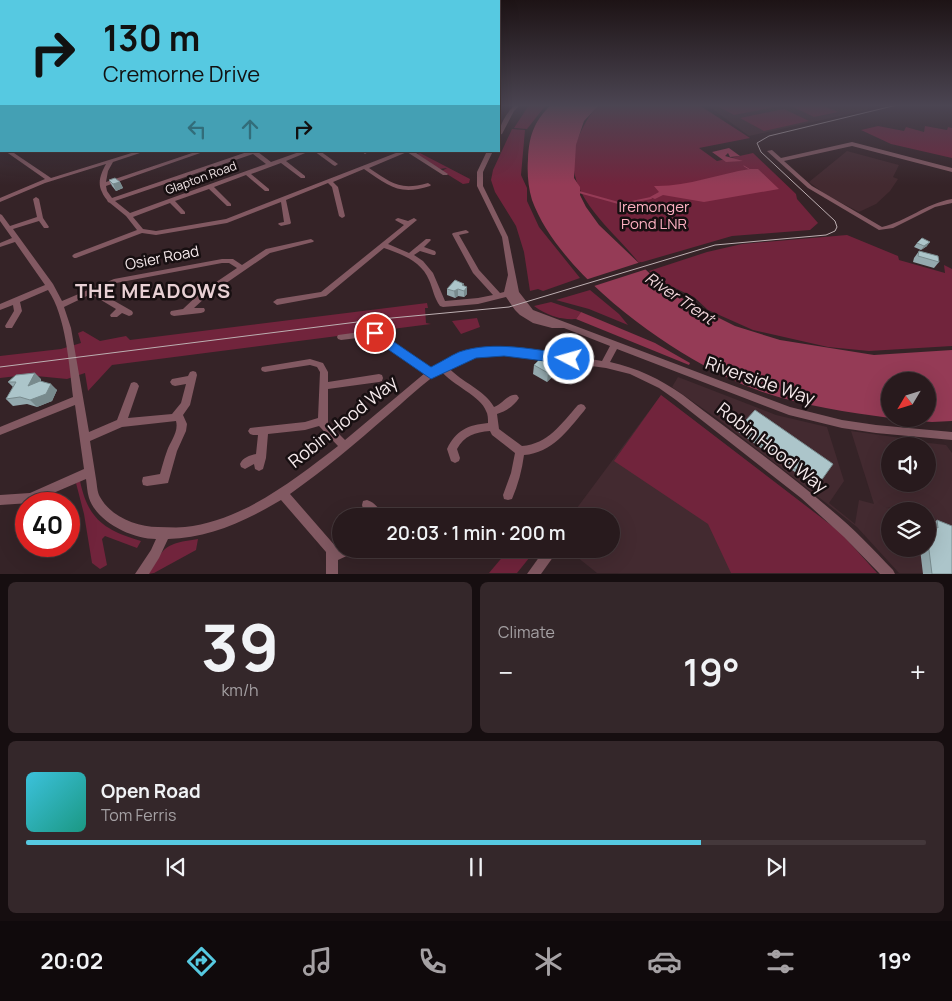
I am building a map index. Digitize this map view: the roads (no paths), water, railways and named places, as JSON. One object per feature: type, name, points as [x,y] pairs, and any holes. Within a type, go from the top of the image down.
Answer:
[{"type":"street","points":[[780,160],[852,144],[952,170]]},
{"type":"street","points":[[770,151],[814,190],[881,229],[897,226],[930,207],[952,201]]},
{"type":"street","points":[[8,152],[50,180]]},
{"type":"street","points":[[118,152],[104,172],[102,184],[104,192],[110,201],[129,216],[142,231]]},
{"type":"street","points":[[0,200],[50,180],[141,152]]},
{"type":"street","points":[[102,184],[201,152]]},
{"type":"street","points":[[110,201],[254,152],[271,165]]},
{"type":"street","name":"Glapton Road","points":[[129,216],[305,152]]},
{"type":"street","points":[[317,152],[335,164]]},
{"type":"street","points":[[76,256],[142,231],[156,233],[227,222],[404,152]]},
{"type":"street","points":[[409,152],[443,171]]},
{"type":"street","points":[[384,245],[410,255],[430,273],[439,300],[443,304],[478,301],[497,295],[511,287],[505,237],[480,186],[480,172],[490,152]]},
{"type":"street","points":[[282,161],[302,177]]},
{"type":"street","points":[[364,167],[402,189],[416,189],[428,184]]},
{"type":"street","points":[[247,173],[267,190]]},
{"type":"street","points":[[328,181],[335,187],[342,216]]},
{"type":"street","points":[[210,186],[229,205]]},
{"type":"street","points":[[36,199],[40,218],[46,227]]},
{"type":"street","points":[[281,224],[288,222],[284,199]]},
{"type":"street","points":[[171,200],[183,213]]},
{"type":"street","points":[[338,201],[347,200]]},
{"type":"street","name":"Robin Hood Way","points":[[0,216],[50,286],[60,305],[67,328],[94,496],[102,508],[124,526],[142,532],[164,534],[194,532],[225,523],[282,493],[344,446],[431,373],[442,366],[471,354],[504,351],[605,364],[630,371],[660,384],[836,520],[889,574]]},
{"type":"street","points":[[10,228],[40,218]]},
{"type":"street","points":[[277,302],[286,303],[323,294],[412,222],[398,220]]},
{"type":"street","points":[[466,232],[454,232],[476,271],[497,295]]},
{"type":"street","points":[[0,245],[16,239]]},
{"type":"street","points":[[410,255],[428,240]]},
{"type":"street","points":[[185,312],[203,295],[270,250],[307,244]]},
{"type":"street","points":[[419,248],[432,253]]},
{"type":"street","name":"Osier Road","points":[[60,305],[122,279],[222,261],[230,261],[242,268]]},
{"type":"street","points":[[0,308],[50,286]]},
{"type":"street","name":"Riverside Way","points":[[511,287],[515,306],[528,318],[541,324],[566,327],[789,411],[842,424],[952,436]]},
{"type":"street","points":[[90,291],[126,311],[114,315]]},
{"type":"street","points":[[9,326],[18,311],[16,302]]},
{"type":"street","points":[[174,313],[201,310]]},
{"type":"street","points":[[341,337],[375,333],[431,373]]},
{"type":"street","points":[[605,364],[615,345]]},
{"type":"street","points":[[265,369],[314,362],[322,367],[324,386],[322,420],[326,428],[344,446]]},
{"type":"street","points":[[442,366],[450,378],[486,403],[491,412],[493,428],[499,436],[520,451],[546,446],[581,408]]},
{"type":"street","points":[[84,438],[122,423],[176,416],[185,405],[192,377],[175,382]]},
{"type":"street","points":[[324,386],[378,378]]},
{"type":"street","points":[[122,423],[134,386]]},
{"type":"street","points":[[491,412],[501,409],[514,398]]},
{"type":"street","points":[[0,431],[78,399]]},
{"type":"street","points":[[148,482],[164,479],[172,451],[181,431],[182,421],[176,416]]},
{"type":"street","points":[[245,464],[253,459],[260,462],[259,431],[305,426],[322,420]]},
{"type":"street","points":[[455,458],[452,449],[462,435],[479,427],[493,428]]},
{"type":"street","points":[[508,496],[516,473],[520,451]]},
{"type":"street","points":[[0,500],[30,498],[89,472]]},
{"type":"street","points":[[282,493],[327,544],[332,554]]},
{"type":"street","points":[[367,505],[370,508]]},
{"type":"street","points":[[141,574],[148,566],[164,534]]},
{"type":"street","points":[[332,574],[333,558]]},
{"type":"street","points":[[533,574],[545,558]]},
{"type":"water","name":"River Trent","points":[[533,132],[580,132],[576,145],[574,178],[580,187],[580,195],[586,207],[599,225],[666,289],[735,326],[780,340],[874,355],[952,350],[952,421],[936,422],[936,372],[881,372],[881,417],[792,401],[753,389],[678,350],[618,307],[590,282],[565,255],[546,228],[532,200],[528,159]]},
{"type":"water","points":[[729,148],[740,156],[730,157],[728,153],[725,156],[743,161],[726,162],[712,152]]},
{"type":"water","points":[[750,169],[758,169],[779,189],[704,202],[663,195],[655,199],[650,197],[659,192],[654,186],[690,182]]},
{"type":"waterway","points":[[744,166],[749,169]]},
{"type":"waterway","points":[[579,192],[622,204],[651,198]]},
{"type":"tram line","points":[[0,367],[381,319],[509,307],[715,245],[826,235],[835,231],[837,227],[835,221],[761,152],[757,143],[769,136],[786,132]]},
{"type":"district","name":"THE MEADOWS","points":[[153,291]]},
{"type":"park label","name":"Iremonger Pond LNR","points":[[654,216]]}]
